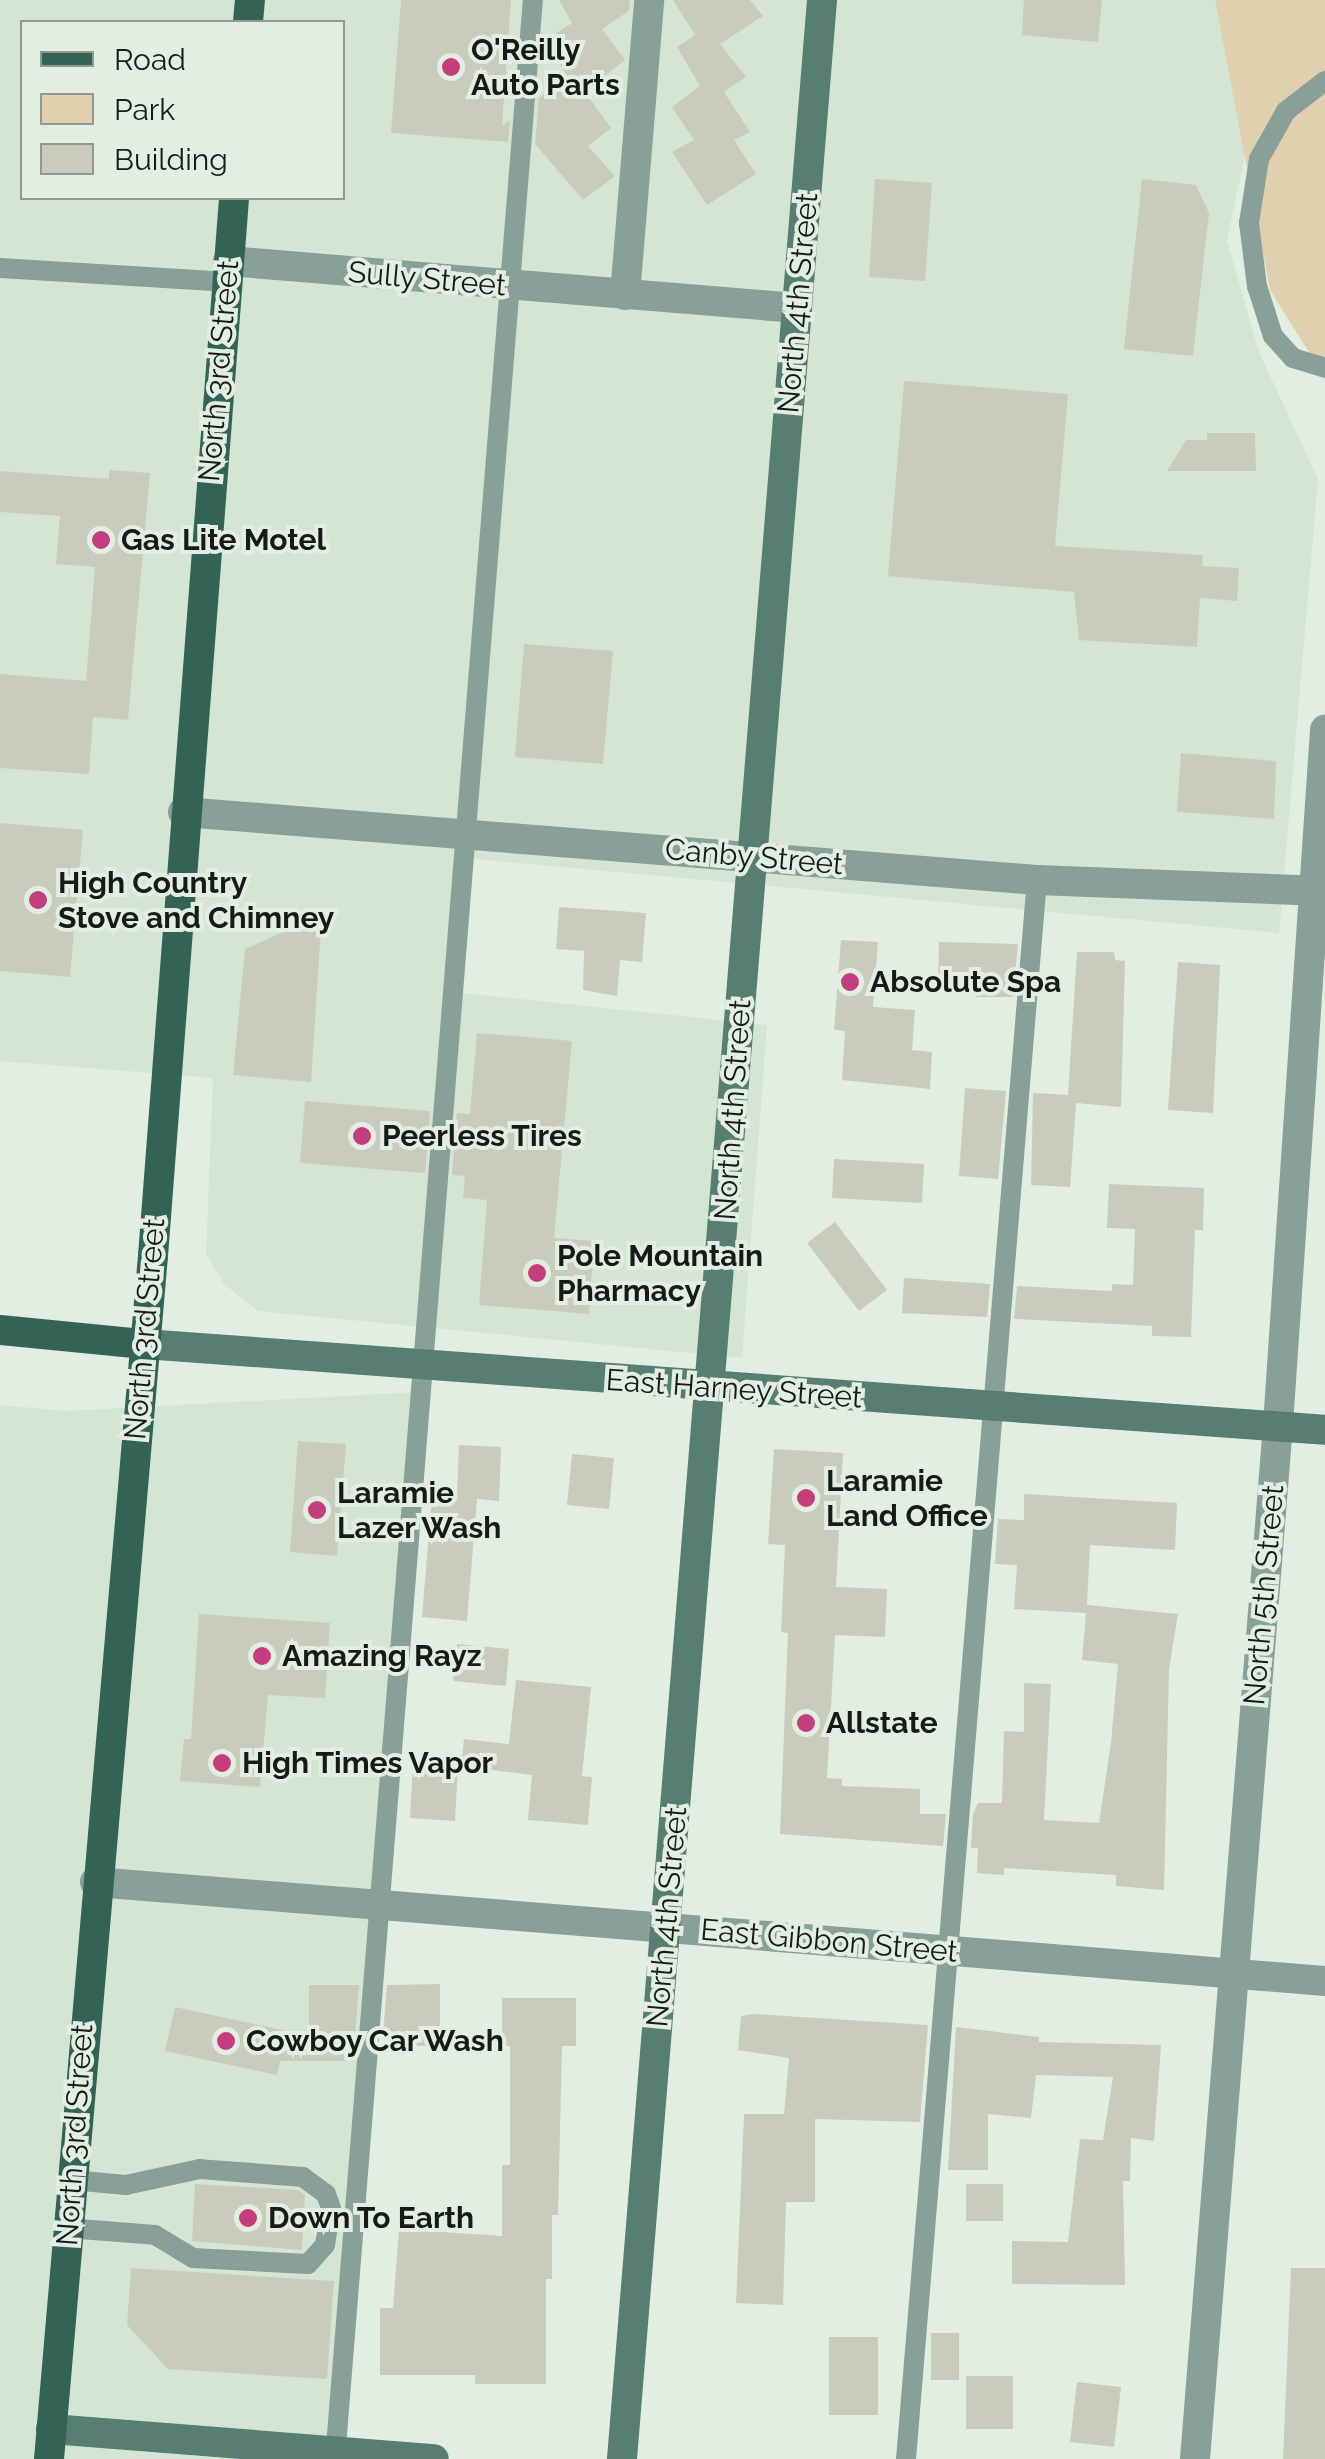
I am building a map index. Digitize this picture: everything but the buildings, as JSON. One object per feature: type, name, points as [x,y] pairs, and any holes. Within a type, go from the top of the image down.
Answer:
[{"type":"main road","name":"North 3rd Street","points":[[50,2444],[95,1882],[144,1344],[234,200]]},
{"type":"main road","points":[[0,1330],[144,1344]]},
{"type":"street","points":[[625,295],[648,0]]},
{"type":"street","name":"North 4th Street","points":[[622,2459],[822,0]]},
{"type":"street","name":"Sully Street","points":[[227,271],[797,308]]},
{"type":"street","name":"North 5th Street","points":[[1194,2459],[1321,891],[1325,730]]},
{"type":"street","name":"Canby Street","points":[[183,812],[1038,880],[1321,891]]},
{"type":"street","name":"East Harney Street","points":[[144,1344],[1325,1430]]},
{"type":"street","name":"East Gibbon Street","points":[[95,1882],[1325,1981]]},
{"type":"street","points":[[50,2444],[434,2459]]},
{"type":"lane","points":[[335,2455],[420,1367],[534,0]]},
{"type":"lane","points":[[1325,81],[1286,111],[1260,159],[1250,223],[1257,286],[1273,336],[1293,358],[1325,368]]},
{"type":"lane","points":[[0,268],[227,271]]},
{"type":"lane","points":[[906,2459],[1038,880]]},
{"type":"lane","points":[[67,2228],[155,2235],[193,2258],[308,2264],[325,2245],[331,2208],[326,2194],[303,2178],[200,2169],[126,2185],[71,2180]]},
{"type":"shaded area","points":[[0,0],[1215,0],[1245,155],[1227,240],[1259,352],[1318,479],[1279,933],[465,858],[453,992],[767,1025],[742,1358],[258,1311],[224,1284],[206,1254],[213,1078],[0,1061]]},
{"type":"shaded area","points":[[418,1392],[335,2459],[0,2459],[0,1405],[68,1411]]},
{"type":"green space","points":[[1215,0],[1325,0],[1325,378],[1270,290]]},
{"type":"place","name":"O'Reilly Auto Parts","points":[[451,67]]},
{"type":"place","name":"Gas Lite Motel","points":[[101,540]]},
{"type":"place","name":"High Country Stove and Chimney","points":[[38,900]]},
{"type":"place","name":"Absolute Spa","points":[[850,982]]},
{"type":"place","name":"Peerless Tires","points":[[362,1136]]},
{"type":"place","name":"Pole Mountain Pharmacy","points":[[537,1273]]},
{"type":"place","name":"Laramie Land Office","points":[[806,1498]]},
{"type":"place","name":"Laramie Lazer Wash","points":[[317,1510]]},
{"type":"place","name":"Amazing Rayz","points":[[262,1656]]},
{"type":"place","name":"Allstate","points":[[806,1723]]},
{"type":"place","name":"High Times Vapor","points":[[222,1763]]},
{"type":"place","name":"Cowboy Car Wash","points":[[226,2041]]},
{"type":"place","name":"Down To Earth","points":[[248,2218]]}]
